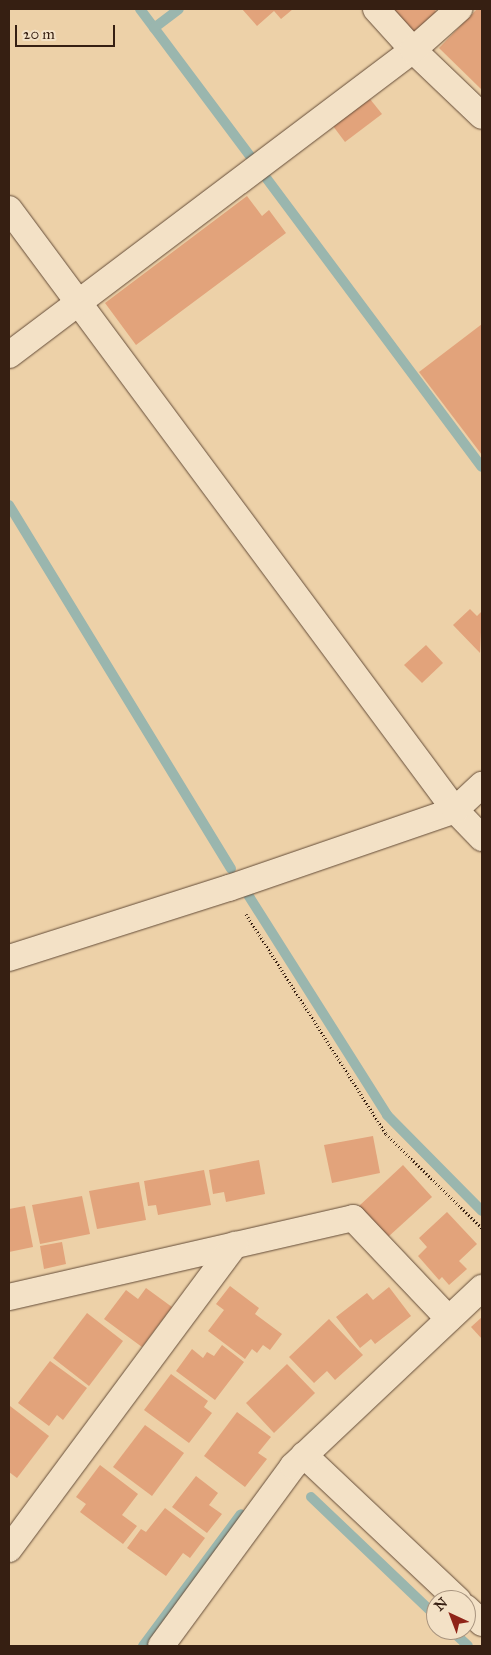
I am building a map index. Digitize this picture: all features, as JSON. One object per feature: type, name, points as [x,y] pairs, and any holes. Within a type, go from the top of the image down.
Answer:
[{"type":"street","points":[[376,9],[413,50],[482,116]]},
{"type":"street","points":[[9,355],[80,304],[413,50],[459,9]]},
{"type":"street","points":[[9,209],[455,810],[482,838]]},
{"type":"street","points":[[9,958],[229,888],[455,810],[482,785]]},
{"type":"street","points":[[9,1297],[353,1218],[449,1319]]},
{"type":"street","points":[[9,1549],[235,1245]]},
{"type":"street","points":[[161,1646],[304,1454],[482,1288]]},
{"type":"street","points":[[304,1454],[447,1590]]},
{"type":"path","points":[[229,888],[386,1134],[482,1228]]},
{"type":"building","points":[[242,9],[293,9],[281,19],[274,11],[257,26]]},
{"type":"building","points":[[390,9],[434,9],[437,13],[413,35]]},
{"type":"building","points":[[477,9],[482,9],[482,90],[439,48]]},
{"type":"building","points":[[370,99],[382,114],[345,142],[333,126]]},
{"type":"building","points":[[247,196],[262,216],[269,210],[286,233],[136,345],[105,303]]},
{"type":"building","points":[[482,324],[482,455],[419,372]]},
{"type":"building","points":[[470,609],[477,616],[482,611],[480,653],[453,625]]},
{"type":"building","points":[[426,645],[443,663],[422,683],[404,665]]},
{"type":"building","points":[[373,1136],[380,1173],[332,1183],[324,1145]]},
{"type":"building","points":[[259,1160],[265,1194],[226,1202],[224,1192],[213,1194],[209,1170]]},
{"type":"building","points":[[403,1165],[432,1197],[388,1237],[359,1206]]},
{"type":"building","points":[[204,1170],[211,1205],[158,1215],[156,1205],[148,1206],[144,1181]]},
{"type":"building","points":[[139,1182],[146,1220],[97,1229],[89,1191]]},
{"type":"building","points":[[82,1196],[90,1234],[40,1244],[32,1205]]},
{"type":"building","points":[[25,1206],[33,1247],[9,1252],[9,1209]]},
{"type":"building","points":[[447,1212],[477,1244],[459,1261],[467,1269],[449,1285],[442,1277],[439,1280],[418,1256],[427,1247],[419,1238]]},
{"type":"building","points":[[62,1242],[66,1264],[44,1269],[40,1246]]},
{"type":"building","points":[[230,1286],[259,1308],[255,1314],[282,1334],[270,1350],[263,1345],[257,1353],[252,1349],[245,1359],[208,1331],[224,1310],[216,1304]]},
{"type":"building","points":[[389,1287],[411,1316],[375,1344],[371,1339],[360,1348],[336,1317],[367,1293],[373,1300]]},
{"type":"building","points":[[146,1288],[172,1307],[142,1347],[104,1319],[126,1290],[138,1299]]},
{"type":"building","points":[[87,1313],[123,1341],[89,1386],[53,1358]]},
{"type":"building","points":[[482,1317],[482,1339],[471,1327]]},
{"type":"building","points":[[329,1319],[363,1355],[335,1380],[327,1371],[314,1383],[289,1357]]},
{"type":"building","points":[[222,1345],[244,1362],[215,1400],[176,1371],[192,1349],[203,1358],[207,1352],[214,1356]]},
{"type":"building","points":[[50,1361],[87,1388],[63,1420],[57,1415],[49,1426],[18,1403]]},
{"type":"building","points":[[287,1364],[315,1393],[274,1433],[246,1403]]},
{"type":"building","points":[[171,1374],[208,1401],[204,1407],[212,1413],[189,1443],[144,1410]]},
{"type":"building","points":[[10,1406],[49,1436],[17,1478],[9,1472]]},
{"type":"building","points":[[237,1412],[271,1437],[258,1453],[267,1459],[245,1487],[204,1456]]},
{"type":"building","points":[[145,1425],[184,1453],[152,1496],[113,1467]]},
{"type":"building","points":[[100,1465],[138,1494],[122,1515],[137,1526],[123,1544],[80,1512],[86,1504],[76,1497]]},
{"type":"building","points":[[196,1476],[218,1493],[209,1505],[222,1514],[207,1533],[172,1507]]},
{"type":"building","points":[[165,1508],[205,1538],[190,1558],[183,1553],[166,1576],[127,1548],[141,1529],[146,1532]]},
{"type":"waterway","points":[[140,9],[250,156]]},
{"type":"waterway","points":[[154,28],[179,9]]},
{"type":"waterway","points":[[267,179],[482,467]]},
{"type":"waterway","points":[[9,505],[231,869]]},
{"type":"waterway","points":[[252,888],[245,890],[387,1115],[482,1211]]},
{"type":"waterway","points":[[311,1497],[426,1606]]},
{"type":"waterway","points":[[143,1646],[241,1514]]},
{"type":"waterway","points":[[462,1640],[468,1646]]}]
